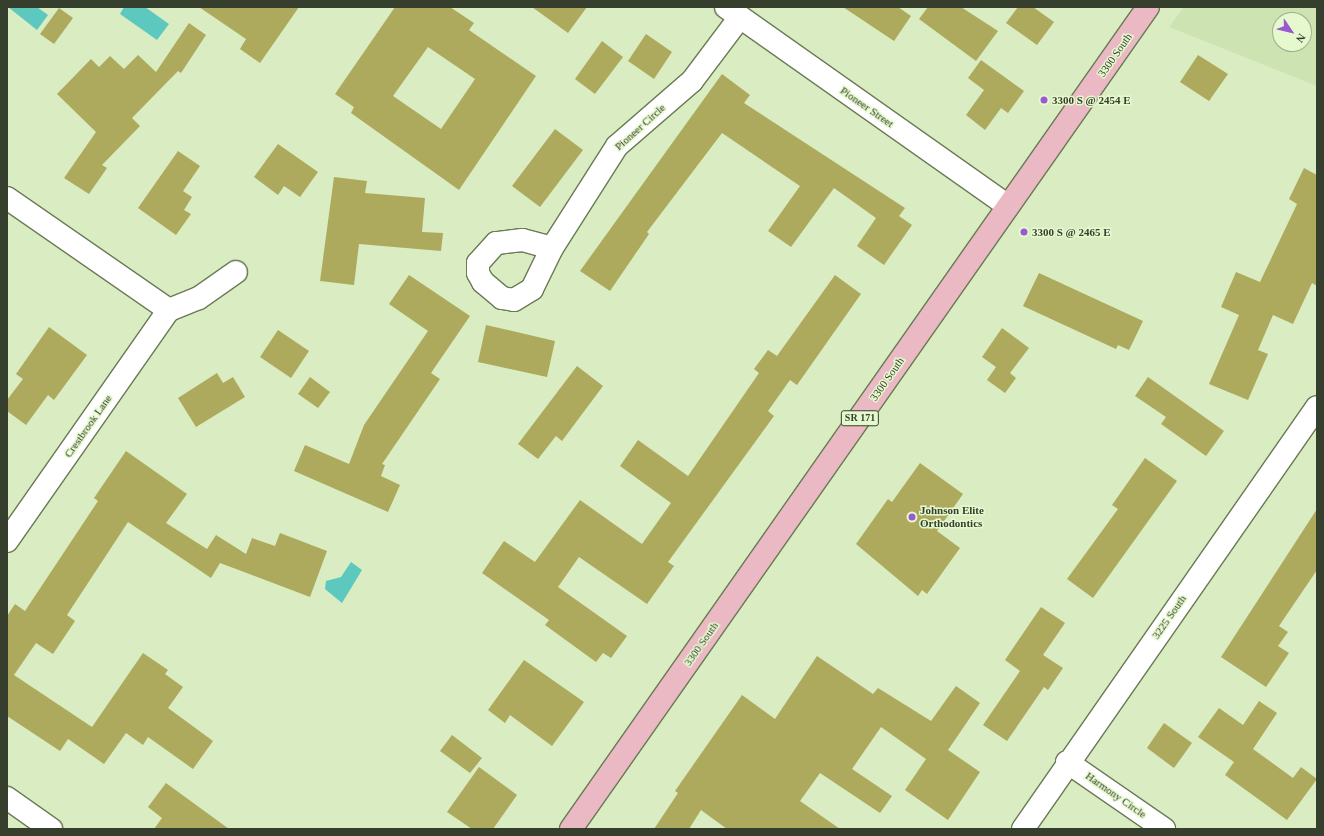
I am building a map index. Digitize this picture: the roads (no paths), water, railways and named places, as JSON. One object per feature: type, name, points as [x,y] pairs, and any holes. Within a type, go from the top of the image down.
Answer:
[{"type":"main road","name":"3300 South","points":[[571,829],[1148,7]]},
{"type":"street","name":"Pioneer Street","points":[[733,12],[1008,206]]},
{"type":"street","name":"Pioneer Circle","points":[[552,248],[617,146],[692,81],[733,12]]},
{"type":"street","points":[[7,198],[169,310],[199,298],[236,272]]},
{"type":"street","name":"Crestbrook Lane","points":[[7,541],[169,310]]},
{"type":"street","name":"3225 South","points":[[1023,829],[1067,762],[1317,407]]},
{"type":"street","name":"Harmony Circle","points":[[1067,762],[1164,829]]},
{"type":"street","points":[[7,798],[51,829]]},
{"type":"water","points":[[8,7],[37,7],[48,15],[37,30]]},
{"type":"water","points":[[124,7],[145,7],[169,24],[157,40],[120,14]]},
{"type":"water","points":[[351,562],[362,570],[342,603],[325,589],[326,581],[341,577]]},
{"type":"place","name":"3300 S @ 2454 E","points":[[1044,100]]},
{"type":"place","name":"3300 S @ 2465 E","points":[[1024,232]]},
{"type":"place","name":"Johnson Elite Orthodontics","points":[[912,517]]}]
